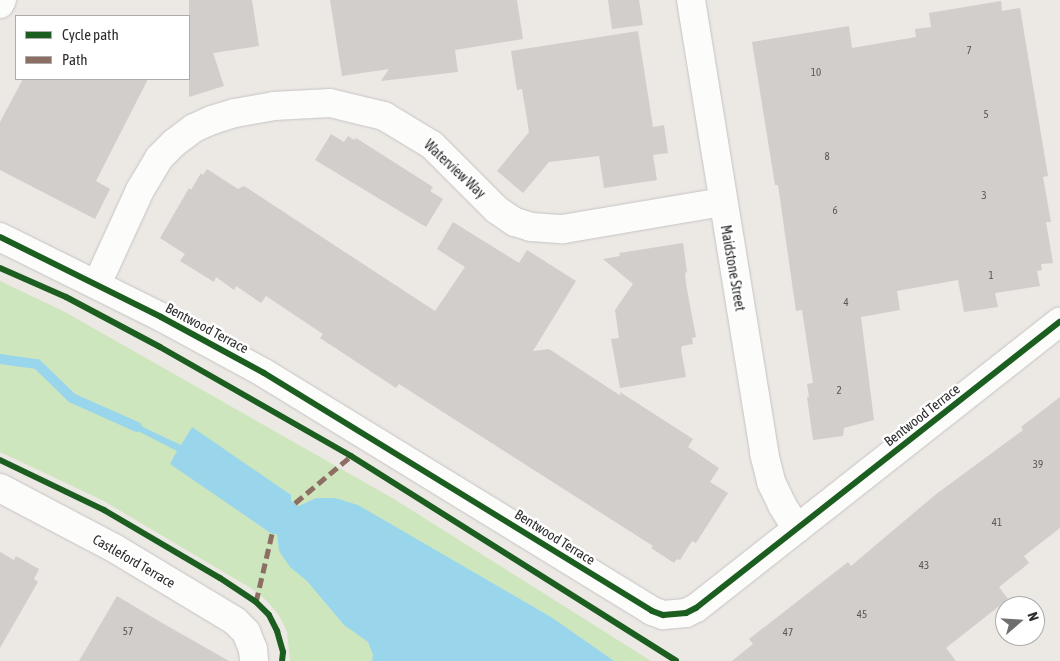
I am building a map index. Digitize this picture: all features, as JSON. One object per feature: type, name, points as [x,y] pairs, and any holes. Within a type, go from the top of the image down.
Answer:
[{"type":"street","points":[[0,4],[2,0]]},
{"type":"street","name":"Maidstone Street","points":[[691,0],[722,202],[767,463],[771,482],[782,505],[797,529]]},
{"type":"street","name":"Waterview Way","points":[[97,284],[140,190],[159,158],[194,128],[235,113],[274,106],[330,103],[384,116],[432,145],[497,210],[516,222],[531,227],[548,230],[722,202]]},
{"type":"street","name":"Bentwood Terrace","points":[[0,237],[97,284],[264,373],[652,612],[674,616],[696,608],[1060,322]]},
{"type":"street","name":"Castleford Terrace","points":[[0,488],[114,548],[235,621],[246,632],[254,655]]},
{"type":"green space","points":[[0,281],[65,312],[394,499],[651,661],[290,661],[287,632],[280,617],[268,602],[254,590],[102,500],[0,452]]},
{"type":"water","points":[[126,419],[181,445],[192,427],[291,495],[291,501],[299,506],[316,498],[335,498],[358,505],[551,617],[614,661],[372,661],[373,655],[368,642],[344,625],[307,581],[290,567],[279,551],[277,534],[272,534],[170,464],[177,451],[124,424]]},
{"type":"building","points":[[189,0],[252,0],[259,46],[213,53],[224,86],[189,97],[190,15]]},
{"type":"building","points":[[330,0],[517,0],[523,39],[455,50],[458,72],[381,81],[389,69],[342,76]]},
{"type":"building","points":[[608,0],[639,0],[643,25],[612,29]]},
{"type":"building","points":[[1001,1],[1002,11],[1020,8],[1048,176],[1043,177],[1051,222],[1046,222],[1053,263],[1041,264],[1042,270],[1037,271],[1040,286],[995,293],[998,307],[964,312],[958,280],[897,291],[900,310],[861,317],[874,420],[844,428],[843,436],[813,440],[807,384],[813,383],[802,310],[796,311],[778,185],[775,185],[752,42],[849,26],[852,48],[916,37],[915,29],[931,27],[929,13]]},
{"type":"building","points":[[638,31],[653,127],[664,125],[668,153],[653,155],[657,180],[604,188],[599,156],[549,162],[523,193],[497,171],[529,132],[522,89],[517,90],[511,51]]},
{"type":"building","points":[[22,80],[147,80],[96,181],[110,189],[95,219],[0,170],[0,122]]},
{"type":"building","points":[[331,134],[344,142],[348,136],[354,140],[356,138],[433,187],[430,191],[443,199],[426,227],[315,160]]},
{"type":"building","points":[[207,169],[238,189],[244,186],[435,311],[465,267],[437,249],[453,222],[519,263],[527,250],[576,281],[533,351],[549,349],[621,396],[620,392],[693,439],[688,447],[719,468],[710,482],[728,493],[696,543],[692,541],[680,560],[677,559],[674,563],[651,548],[653,546],[399,384],[396,388],[320,338],[323,334],[266,296],[261,303],[236,286],[234,290],[216,277],[214,282],[180,261],[185,254],[160,238],[189,188],[191,190],[201,173],[203,175]]},
{"type":"building","points":[[683,243],[687,272],[685,273],[686,284],[696,337],[692,338],[693,344],[682,346],[681,349],[686,377],[620,388],[611,339],[619,338],[615,310],[633,284],[603,259],[620,256],[619,253]]},
{"type":"building","points":[[1060,397],[1060,528],[1024,556],[1029,563],[999,587],[1006,596],[995,596],[995,609],[946,648],[956,661],[732,661],[753,644],[749,639],[848,562],[851,566],[935,495],[1023,430],[1021,427]]},
{"type":"building","points":[[0,552],[14,560],[16,556],[39,569],[34,579],[38,582],[0,648]]},
{"type":"building","points":[[117,596],[157,620],[229,661],[79,661]]},
{"type":"waterway","points":[[0,359],[37,364],[72,398],[137,427]]},
{"type":"marked path","points":[[295,503],[351,456]]},
{"type":"marked path","points":[[256,602],[272,534]]},
{"type":"cycle path","points":[[0,237],[161,317],[264,373],[652,611],[663,615],[686,613],[696,608],[1060,322]]},
{"type":"cycle path","points":[[0,268],[66,297],[160,347],[351,456],[676,661]]},
{"type":"cycle path","points":[[0,460],[104,510],[220,578],[256,602],[269,615],[277,631],[283,652],[282,661]]}]
